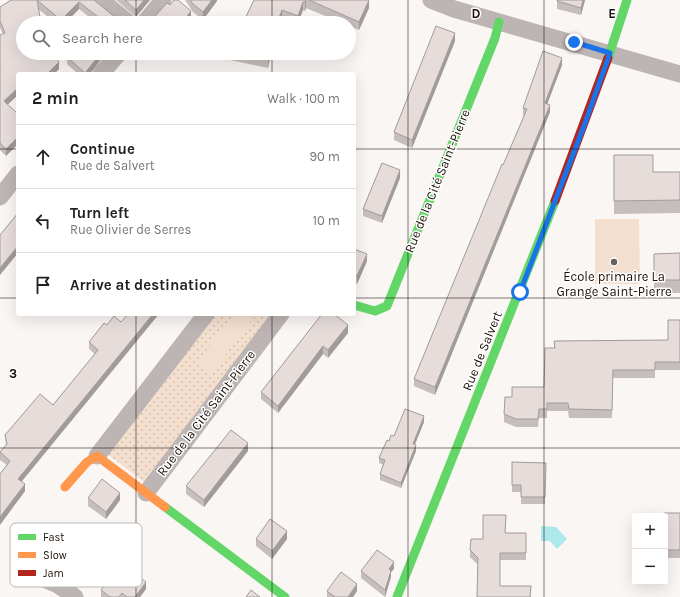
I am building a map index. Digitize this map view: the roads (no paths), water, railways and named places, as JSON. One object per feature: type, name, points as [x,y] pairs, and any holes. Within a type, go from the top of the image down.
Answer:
[{"type":"street","points":[[101,0],[120,16]]},
{"type":"street","points":[[150,16],[163,0]]},
{"type":"street","points":[[431,0],[499,22],[680,74]]},
{"type":"street","name":"Rue de Salvert","points":[[397,597],[550,214],[600,84],[627,0]]},
{"type":"street","name":"Rue de la Cité Saint-Pierre","points":[[356,306],[370,312],[380,311],[387,306],[495,38],[499,22]]},
{"type":"street","points":[[103,72],[113,60]]},
{"type":"street","points":[[0,197],[16,177]]},
{"type":"street","points":[[65,487],[87,462],[97,456],[204,316]]},
{"type":"street","name":"Rue de la Cité Saint-Pierre","points":[[146,494],[280,316]]},
{"type":"street","points":[[97,456],[285,597]]},
{"type":"street","points":[[61,587],[74,597]]},
{"type":"water","points":[[541,526],[556,527],[567,539],[557,549],[550,541],[541,541]]},
{"type":"place","name":"École primaire La Grange Saint-Pierre","points":[[614,262]]}]
